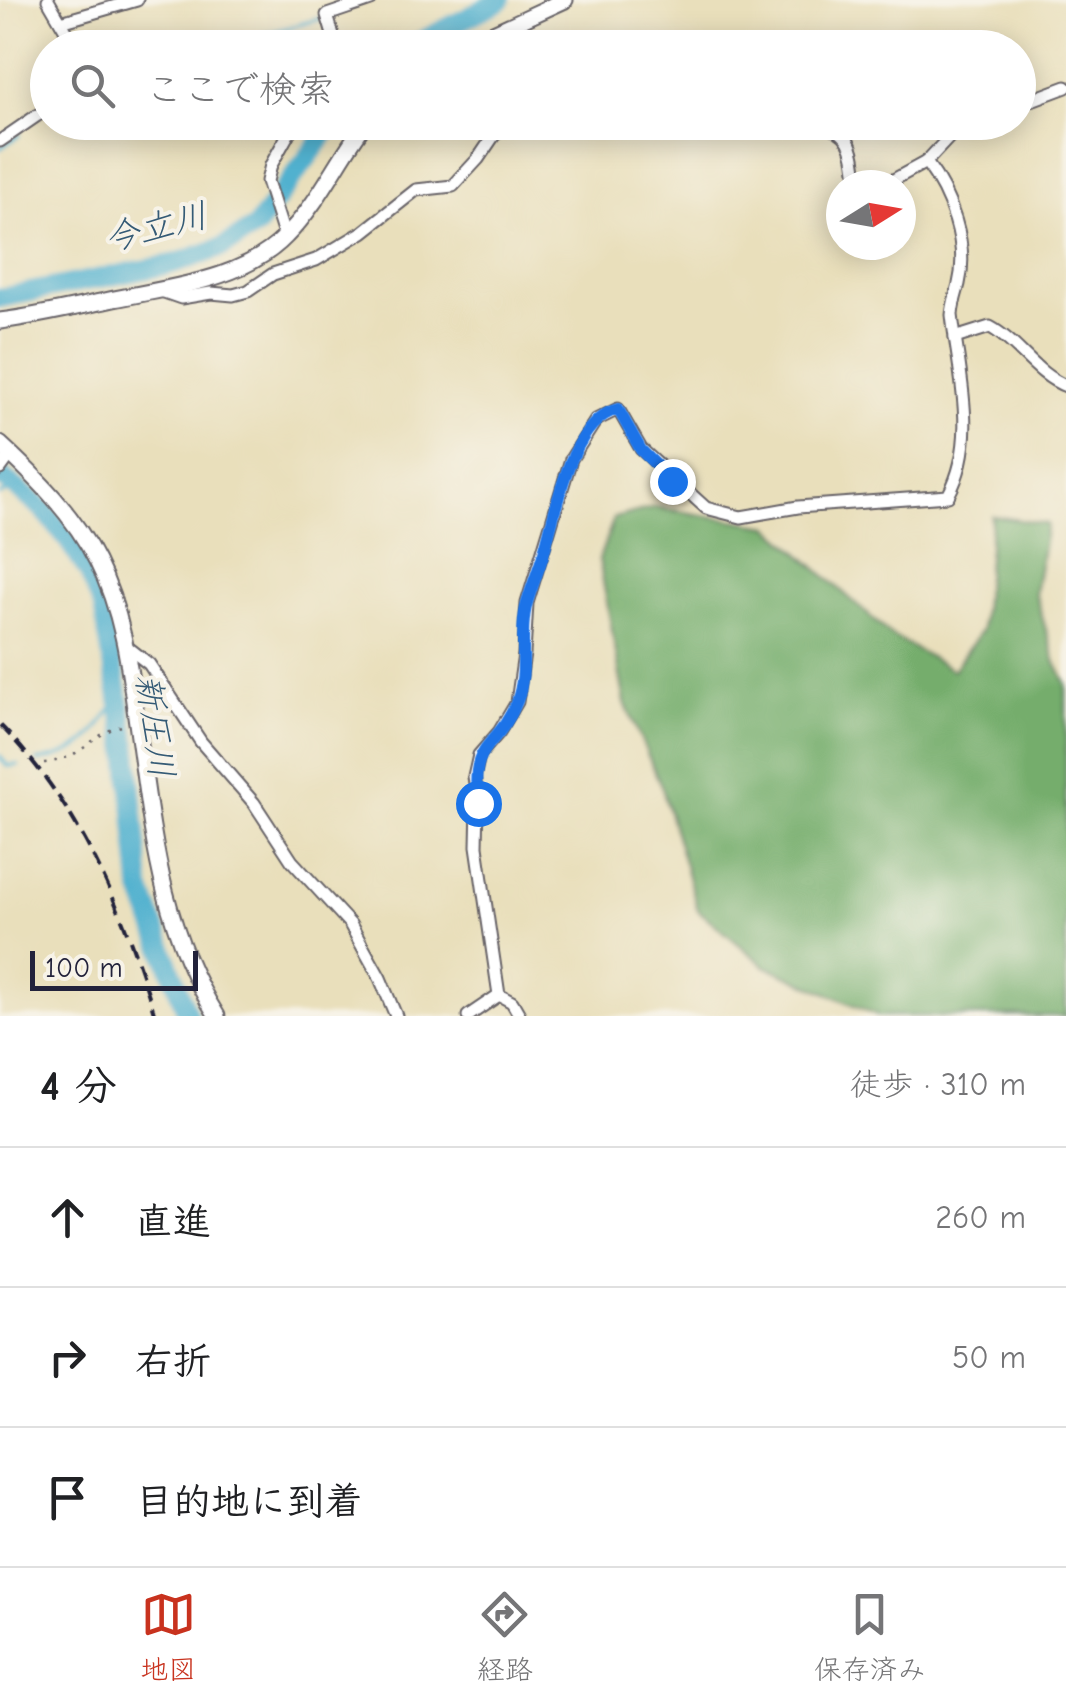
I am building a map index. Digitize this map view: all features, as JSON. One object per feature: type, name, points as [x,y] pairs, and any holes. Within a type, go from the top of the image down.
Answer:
[{"type":"main road","points":[[500,30],[565,0]]},
{"type":"main road","points":[[0,321],[157,290],[218,275],[246,263],[285,238],[313,203],[353,140]]},
{"type":"main road","points":[[5,457],[50,493],[74,524],[96,559],[114,600],[126,646],[163,891],[184,958],[216,1016]]},
{"type":"street","points":[[48,0],[66,30]]},
{"type":"street","points":[[61,22],[137,0]]},
{"type":"street","points":[[331,30],[326,14],[347,3],[371,0]]},
{"type":"street","points":[[1036,98],[1066,87]]},
{"type":"street","points":[[0,141],[30,120]]},
{"type":"street","points":[[285,140],[267,181],[285,238]]},
{"type":"street","points":[[157,290],[181,298],[233,296],[273,274],[316,260],[363,232],[416,190],[453,186],[491,140]]},
{"type":"street","points":[[848,140],[856,170]]},
{"type":"street","points":[[911,170],[926,162],[947,140]]},
{"type":"street","points":[[498,994],[477,846],[474,777],[478,754],[499,732],[517,702],[527,603],[571,459],[596,420],[618,409],[641,450],[706,508],[742,517],[798,507],[948,496],[956,480],[966,433],[953,298],[960,282],[954,215],[943,185],[926,162]]},
{"type":"street","points":[[955,338],[990,327],[1066,386]]},
{"type":"street","points":[[126,646],[149,664],[201,742],[254,802],[292,860],[350,924],[396,1016]]},
{"type":"street","points":[[468,1016],[498,994]]},
{"type":"street","points":[[498,994],[512,1002],[520,1016]]},
{"type":"path","points":[[44,763],[67,761],[105,729],[119,727]]},
{"type":"green space","points":[[655,507],[769,526],[892,636],[953,670],[981,631],[992,516],[1047,524],[1035,593],[1066,683],[1066,1016],[879,1016],[765,966],[698,910],[662,788],[625,703],[599,559],[614,518]]},
{"type":"waterway","name":"今立川","points":[[443,30],[501,0]]},
{"type":"waterway","points":[[280,30],[323,18]]},
{"type":"waterway","points":[[0,148],[19,135]]},
{"type":"waterway","name":"今立川","points":[[0,298],[177,263],[223,247],[256,227],[321,140]]},
{"type":"waterway","name":"新圧川","points":[[0,475],[44,510],[67,539],[88,571],[103,607],[128,750],[141,888],[188,1016]]},
{"type":"waterway","points":[[0,495],[15,488]]},
{"type":"waterway","points":[[38,761],[68,753],[88,740],[120,695]]},
{"type":"waterway","points":[[0,756],[7,766],[18,765]]},
{"type":"railway","points":[[0,725],[53,789],[96,860],[129,937],[155,1016]]},
{"type":"route","points":[[478,803],[474,777],[478,754],[499,732],[517,702],[527,603],[571,459],[584,436],[596,420],[618,409],[641,450],[672,481]]}]
